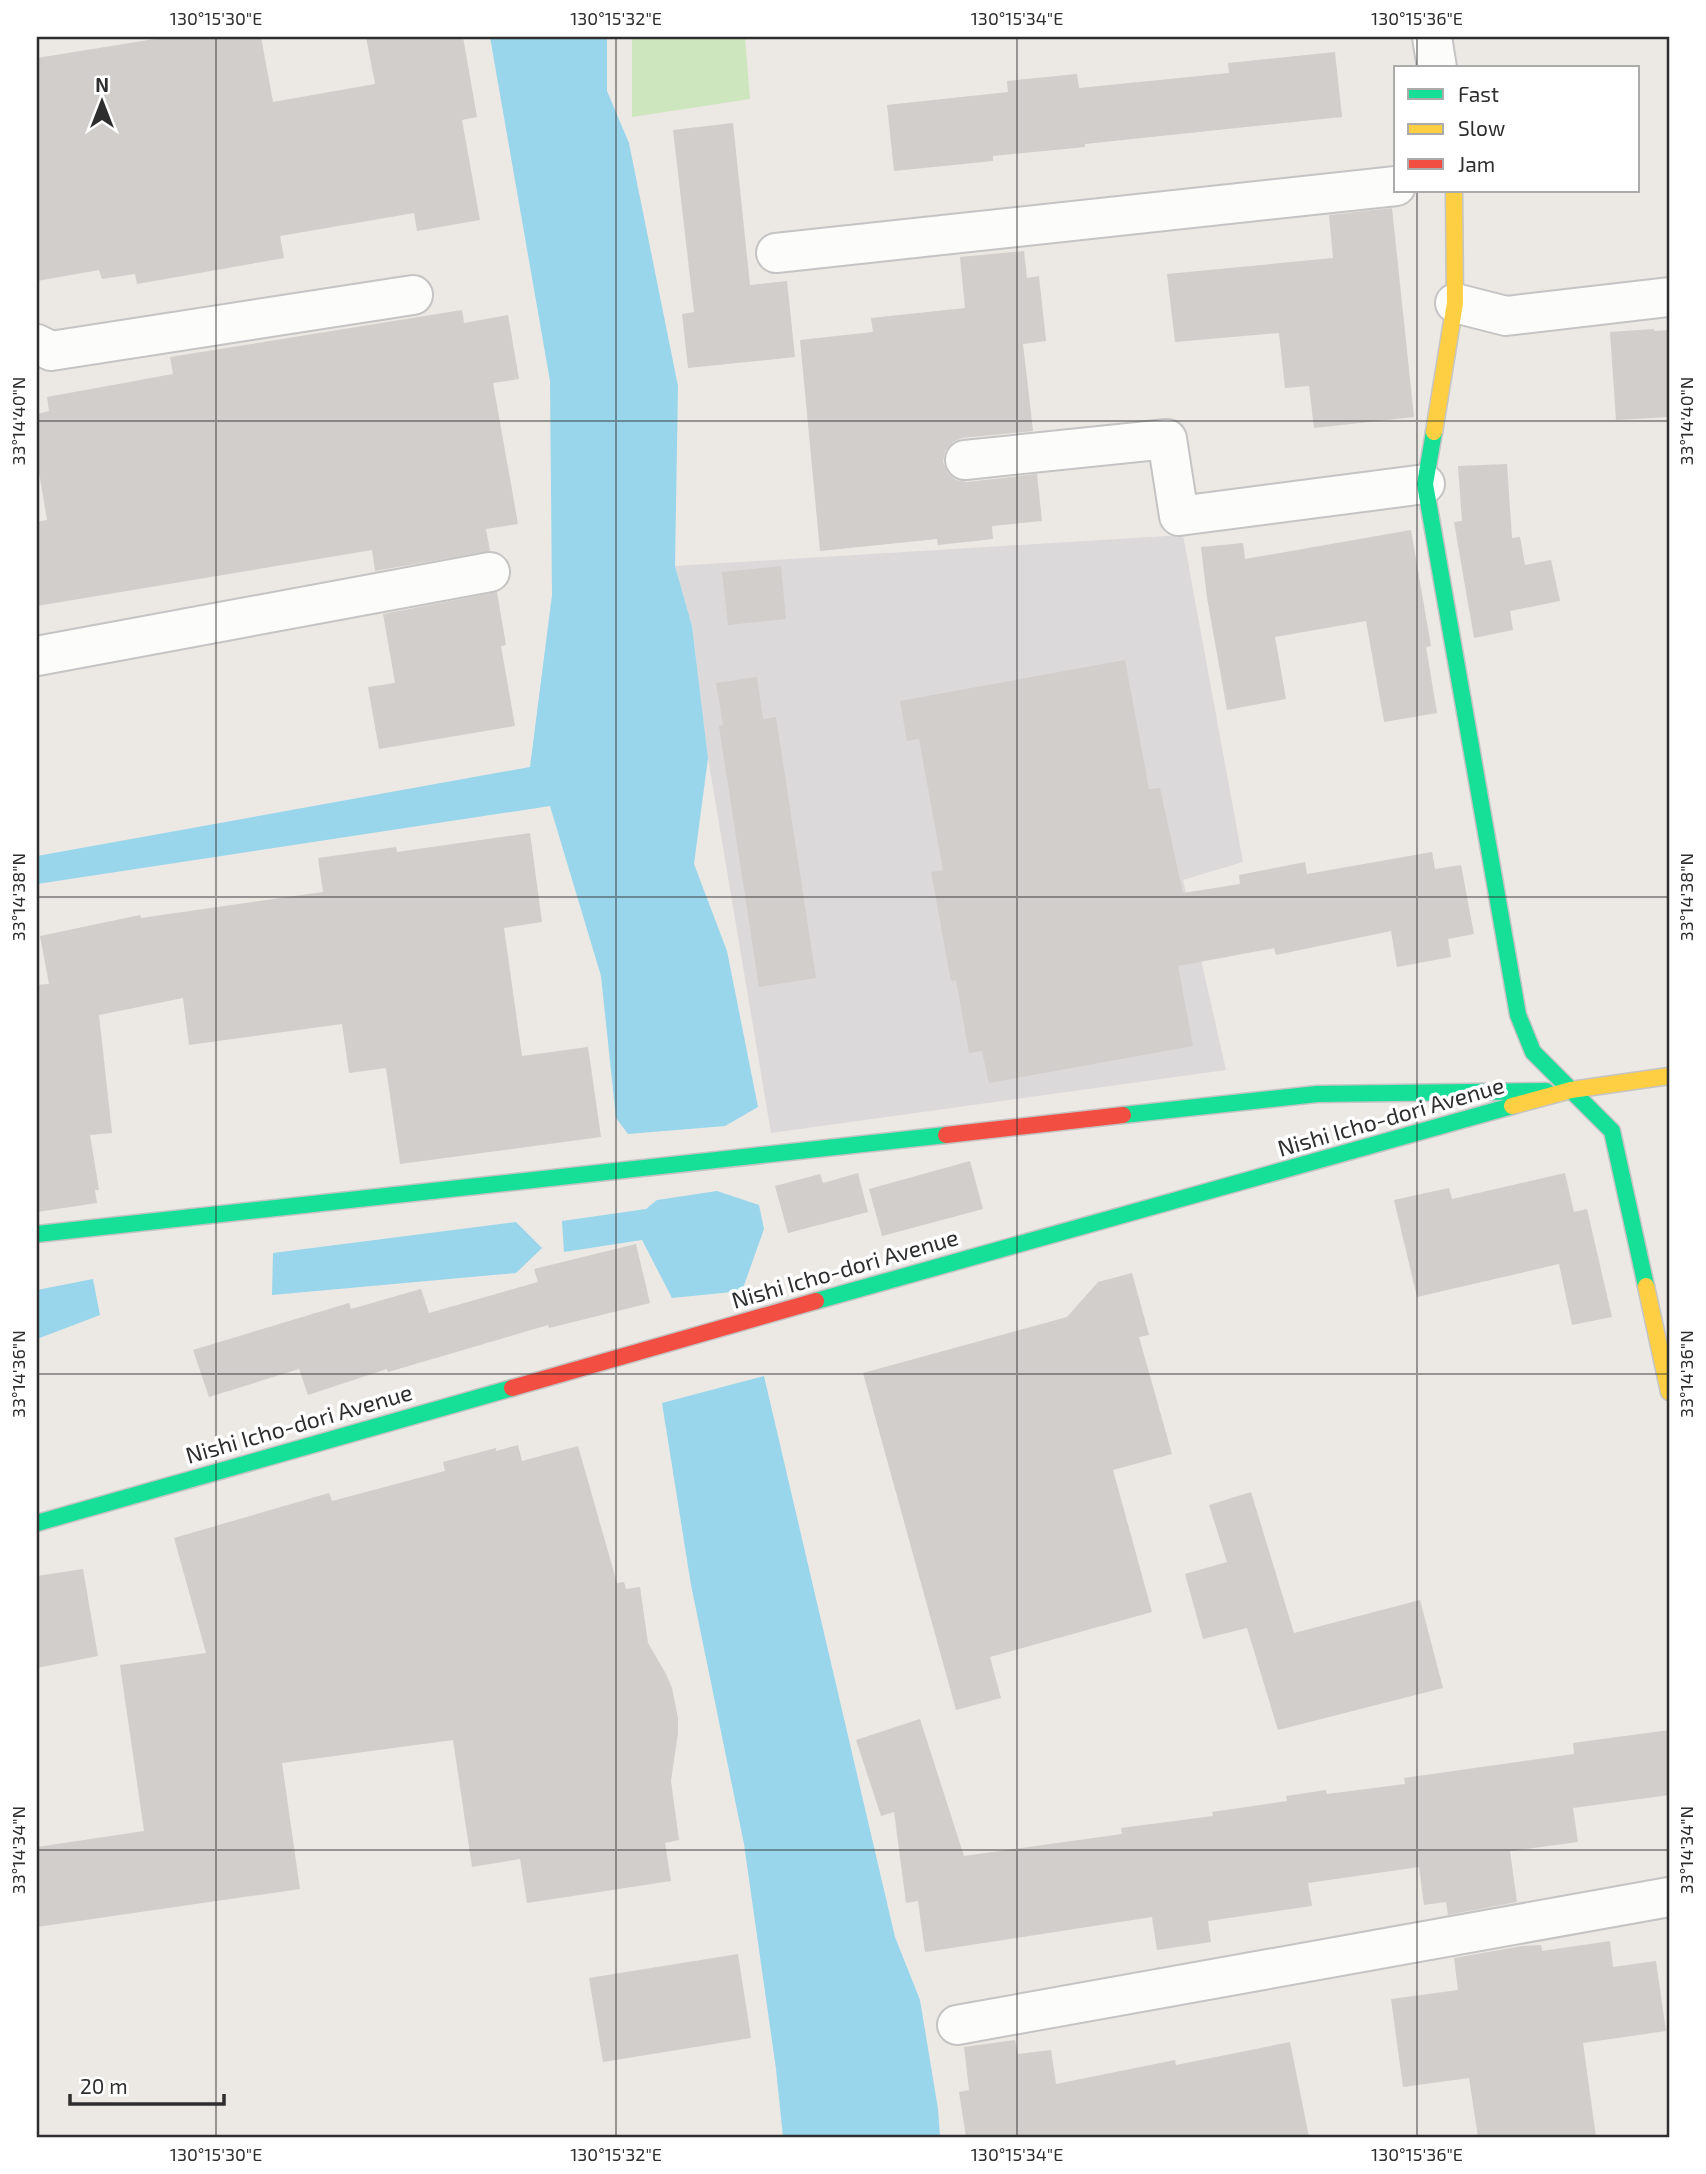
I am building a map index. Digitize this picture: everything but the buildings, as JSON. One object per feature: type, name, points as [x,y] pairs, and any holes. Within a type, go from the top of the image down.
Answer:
[{"type":"main road","points":[[1454,192],[1455,303],[1425,484],[1518,1015],[1533,1052],[1612,1131],[1669,1392]]},
{"type":"main road","name":"Nishi Icho-dori Avenue","points":[[37,1523],[921,1271],[1571,1090],[1669,1076]]},
{"type":"main road","points":[[37,1234],[1317,1094],[1571,1090]]},
{"type":"street","points":[[1432,37],[1437,66]]},
{"type":"street","points":[[776,253],[1394,186]]},
{"type":"street","points":[[37,344],[51,351],[413,295]]},
{"type":"street","points":[[1455,303],[1506,316],[1669,297]]},
{"type":"street","points":[[965,460],[1167,439],[1179,516],[1425,484]]},
{"type":"street","points":[[37,656],[490,572]]},
{"type":"street","points":[[957,2025],[1669,1897]]},
{"type":"shaded area","points":[[1183,535],[1243,862],[1183,880],[1226,1070],[771,1133],[708,758],[692,626],[675,566]]},
{"type":"green space","points":[[632,37],[745,37],[750,99],[632,117]]},
{"type":"water","points":[[490,37],[607,37],[607,91],[629,143],[678,386],[675,566],[692,626],[708,758],[694,864],[727,951],[758,1107],[725,1126],[628,1134],[616,1118],[601,976],[550,806],[37,884],[37,856],[530,767],[552,595],[550,381]]},
{"type":"water","points":[[717,1191],[759,1205],[764,1229],[742,1291],[672,1298],[642,1240],[564,1252],[562,1221],[646,1209],[657,1200]]},
{"type":"water","points":[[516,1222],[542,1248],[516,1273],[272,1295],[273,1253]]},
{"type":"water","points":[[93,1279],[100,1315],[37,1339],[37,1290]]},
{"type":"water","points":[[764,1376],[895,1937],[920,2000],[940,2137],[783,2137],[744,1844],[691,1585],[662,1403]]},
{"type":"traffic: fast","points":[[1434,432],[1425,484],[1518,1015],[1533,1052],[1612,1131],[1646,1286]]},
{"type":"traffic: fast","points":[[1123,1115],[1317,1094],[1546,1091]]},
{"type":"traffic: fast","points":[[816,1301],[1512,1106]]},
{"type":"traffic: fast","points":[[37,1234],[946,1135]]},
{"type":"traffic: fast","points":[[37,1523],[512,1388]]},
{"type":"traffic: slow","points":[[1434,432],[1455,303],[1454,192]]},
{"type":"traffic: slow","points":[[1512,1106],[1571,1090],[1669,1076]]},
{"type":"traffic: slow","points":[[1646,1286],[1669,1392]]},
{"type":"traffic: jam","points":[[946,1135],[1123,1115]]},
{"type":"traffic: jam","points":[[512,1388],[816,1301]]}]
